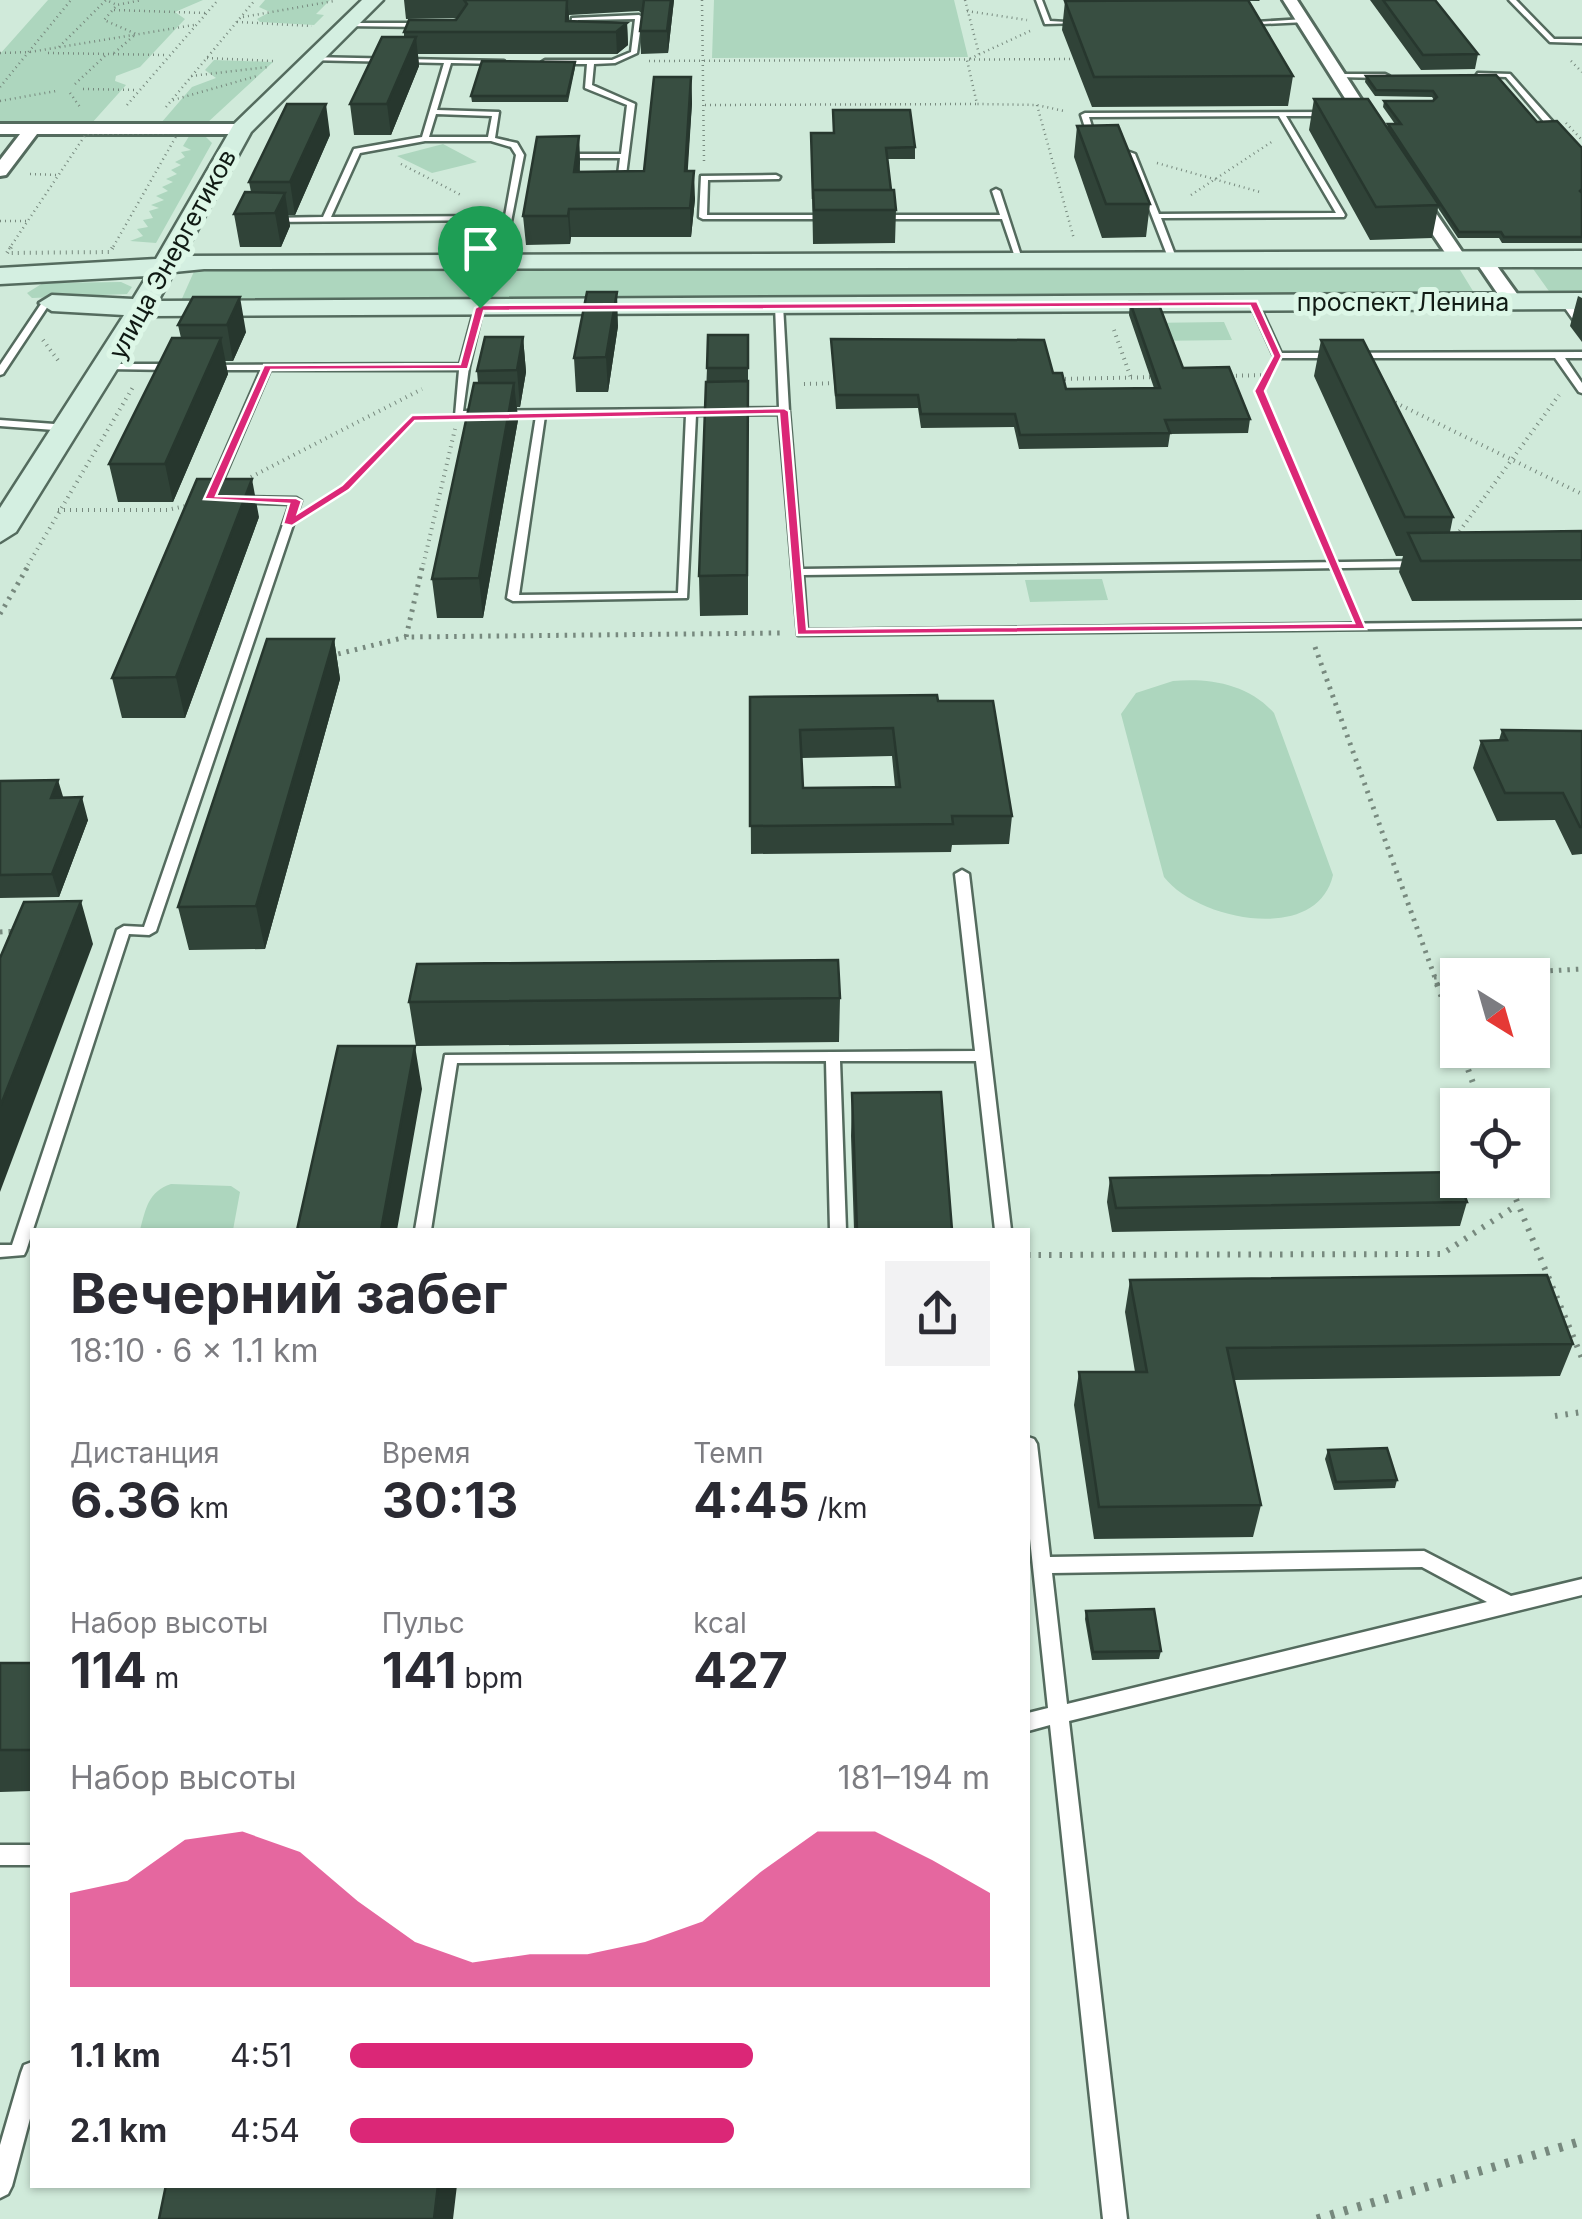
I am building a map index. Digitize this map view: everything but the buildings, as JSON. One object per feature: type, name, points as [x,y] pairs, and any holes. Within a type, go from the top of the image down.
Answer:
[{"type":"street","name":"улица Энергетиков","points":[[0,532],[144,308],[242,129],[308,60],[345,13],[373,0]]},
{"type":"street","points":[[1290,0],[1337,76],[1362,106],[1394,163],[1470,259],[1513,302]]},
{"type":"street","points":[[0,129],[242,129]]},
{"type":"street","points":[[0,170],[32,129]]},
{"type":"street","name":"проспект Ленина","points":[[0,276],[104,273],[168,264],[1582,258]]},
{"type":"street","name":"проспект Ленина","points":[[0,303],[144,308],[480,308],[1573,301]]},
{"type":"lane","points":[[1039,0],[1046,24],[1084,23]]},
{"type":"lane","points":[[1512,0],[1552,41],[1582,41]]},
{"type":"lane","points":[[345,13],[445,24]]},
{"type":"lane","points":[[538,62],[613,62],[634,53],[639,17],[575,18],[572,39],[588,39]]},
{"type":"lane","points":[[1227,22],[1304,21]]},
{"type":"lane","points":[[406,36],[424,36]]},
{"type":"lane","points":[[620,39],[636,38]]},
{"type":"lane","points":[[364,61],[373,48]]},
{"type":"lane","points":[[396,61],[401,49]]},
{"type":"lane","points":[[308,60],[520,62]]},
{"type":"lane","points":[[425,139],[448,62]]},
{"type":"lane","points":[[591,62],[588,86],[631,104],[621,184]]},
{"type":"lane","points":[[1508,75],[1548,121]]},
{"type":"lane","points":[[1470,76],[1524,75]]},
{"type":"lane","points":[[1337,76],[1394,76]]},
{"type":"lane","points":[[1173,260],[1159,216],[1132,156],[1093,141],[1085,115],[1281,114],[1362,106]]},
{"type":"lane","points":[[433,112],[496,114],[491,140]]},
{"type":"lane","points":[[1159,216],[1341,215],[1281,114]]},
{"type":"lane","points":[[326,220],[358,151],[425,139],[491,140],[514,145],[520,156],[505,218],[500,261]]},
{"type":"lane","points":[[520,156],[538,156]]},
{"type":"lane","points":[[555,156],[625,156]]},
{"type":"lane","points":[[776,177],[704,178],[703,217],[835,217]]},
{"type":"lane","points":[[996,191],[1020,260]]},
{"type":"lane","points":[[873,217],[1004,217]]},
{"type":"lane","points":[[255,220],[505,218]]},
{"type":"lane","points":[[1573,301],[1582,326]]},
{"type":"lane","points":[[0,372],[46,303]]},
{"type":"lane","points":[[1254,303],[1278,356],[1582,355]]},
{"type":"lane","points":[[779,305],[802,633],[1582,624]]},
{"type":"lane","points":[[480,308],[464,367],[458,414],[784,411]]},
{"type":"lane","points":[[1558,355],[1582,390]]},
{"type":"lane","points":[[1367,356],[1389,399]]},
{"type":"lane","points":[[108,367],[180,367]]},
{"type":"lane","points":[[198,367],[464,367]]},
{"type":"lane","points":[[0,1252],[18,1251],[124,930],[149,930],[296,501],[209,499],[267,367]]},
{"type":"lane","points":[[541,414],[514,598],[683,596],[690,412]]},
{"type":"lane","points":[[0,423],[68,428]]},
{"type":"lane","points":[[797,572],[1431,564]]},
{"type":"lane","points":[[962,874],[1003,1228]]},
{"type":"lane","points":[[833,1056],[838,1228]]},
{"type":"lane","points":[[423,1228],[450,1058],[983,1056]]},
{"type":"lane","points":[[1030,1482],[1033,1538],[1041,1564],[1114,2219]]},
{"type":"lane","points":[[1041,1564],[1424,1559],[1510,1605]]},
{"type":"lane","points":[[1030,1722],[1582,1587]]},
{"type":"lane","points":[[0,1855],[30,1855]]},
{"type":"lane","points":[[0,2186],[30,2080]]},
{"type":"path","points":[[0,88],[71,0]]},
{"type":"path","points":[[59,48],[106,0],[115,8],[206,12]]},
{"type":"path","points":[[136,34],[104,20],[115,8],[142,0]]},
{"type":"path","points":[[118,116],[166,55],[218,0]]},
{"type":"path","points":[[162,112],[255,0]]},
{"type":"path","points":[[702,0],[706,61],[704,178]]},
{"type":"path","points":[[965,0],[978,54]]},
{"type":"path","points":[[967,11],[1046,24]]},
{"type":"path","points":[[241,18],[345,13]]},
{"type":"path","points":[[237,22],[318,26]]},
{"type":"path","points":[[30,52],[196,24]]},
{"type":"path","points":[[967,60],[1046,24]]},
{"type":"path","points":[[114,54],[136,34]]},
{"type":"path","points":[[0,53],[166,55]]},
{"type":"path","points":[[75,84],[106,54]]},
{"type":"path","points":[[206,58],[280,61]]},
{"type":"path","points":[[613,62],[1082,59]]},
{"type":"path","points":[[967,60],[978,104]]},
{"type":"path","points":[[191,76],[274,66]]},
{"type":"path","points":[[152,106],[268,72]]},
{"type":"path","points":[[83,89],[139,90]]},
{"type":"path","points":[[0,102],[56,91]]},
{"type":"path","points":[[706,105],[1037,105],[1085,115]]},
{"type":"path","points":[[1037,105],[1078,251]]},
{"type":"path","points":[[1159,216],[1290,130]]},
{"type":"path","points":[[86,134],[178,134],[110,252],[7,252],[28,221],[86,134]]},
{"type":"path","points":[[1132,156],[1269,194]]},
{"type":"path","points":[[0,221],[28,221]]},
{"type":"path","points":[[1058,236],[1075,243]]},
{"type":"path","points":[[1114,328],[1131,378]]},
{"type":"path","points":[[1278,356],[1260,391],[1335,565]]},
{"type":"path","points":[[0,614],[145,367]]},
{"type":"path","points":[[41,510],[167,510],[209,499],[464,367]]},
{"type":"path","points":[[1219,376],[1268,375]]},
{"type":"path","points":[[1456,536],[1573,376]]},
{"type":"path","points":[[1057,379],[1166,377]]},
{"type":"path","points":[[782,384],[851,383]]},
{"type":"path","points":[[1389,399],[1582,494]]},
{"type":"path","points":[[288,524],[346,487],[412,418],[458,414]]},
{"type":"path","points":[[1309,627],[1440,993]]},
{"type":"path","points":[[320,657],[406,637]]},
{"type":"path","points":[[0,932],[21,930]]},
{"type":"path","points":[[1550,971],[1582,969]]},
{"type":"path","points":[[1434,977],[1440,977]]},
{"type":"path","points":[[1514,1198],[1582,1358]]},
{"type":"path","points":[[1030,1255],[1442,1254],[1516,1205]]},
{"type":"path","points":[[1556,1416],[1582,1412]]},
{"type":"path","points":[[1317,2219],[1582,2141]]},
{"type":"green space","points":[[48,0],[203,0],[175,12],[185,19],[140,67],[116,76],[115,81],[126,85],[91,124],[0,124],[0,54]]},
{"type":"green space","points":[[265,0],[330,0],[316,14],[324,15],[314,25],[260,22],[257,19],[270,12],[259,7]]},
{"type":"green space","points":[[714,0],[954,0],[968,57],[712,58]]},
{"type":"green space","points":[[214,60],[273,62],[207,123],[161,123],[192,87],[216,78],[205,70]]},
{"type":"green space","points":[[191,133],[205,136],[212,143],[156,243],[130,241],[143,236],[137,229],[148,227],[143,220],[153,218],[149,211],[159,208],[151,205],[164,200],[156,196],[168,191],[162,187],[173,182],[166,179],[177,174],[171,170],[181,165],[175,162],[185,157],[181,152],[191,150],[183,146]]},
{"type":"green space","points":[[443,144],[477,162],[432,173],[397,156]]},
{"type":"green space","points":[[1457,265],[1476,296],[180,303],[196,267]]},
{"type":"green space","points":[[1531,266],[1582,266],[1582,294],[1551,294]]},
{"type":"green space","points":[[121,282],[132,287],[127,294],[32,298],[27,293],[43,283]]},
{"type":"green space","points":[[1224,322],[1232,340],[1151,341],[1145,323]]},
{"type":"green space","points":[[1102,579],[1108,600],[1030,602],[1025,580]]},
{"type":"green space","points":[[1173,681],[1228,685],[1252,695],[1274,713],[1333,875],[1322,897],[1304,911],[1281,918],[1228,914],[1202,905],[1164,877],[1121,714],[1136,693]]},
{"type":"green space","points":[[231,1186],[240,1192],[233,1228],[141,1228],[146,1208],[163,1187]]},
{"type":"route","points":[[1254,303],[1278,356],[1260,391],[1362,626],[802,633],[784,411],[458,414],[412,418],[346,487],[288,524],[296,501],[209,499],[267,367],[464,367],[480,308],[1254,303]]}]
